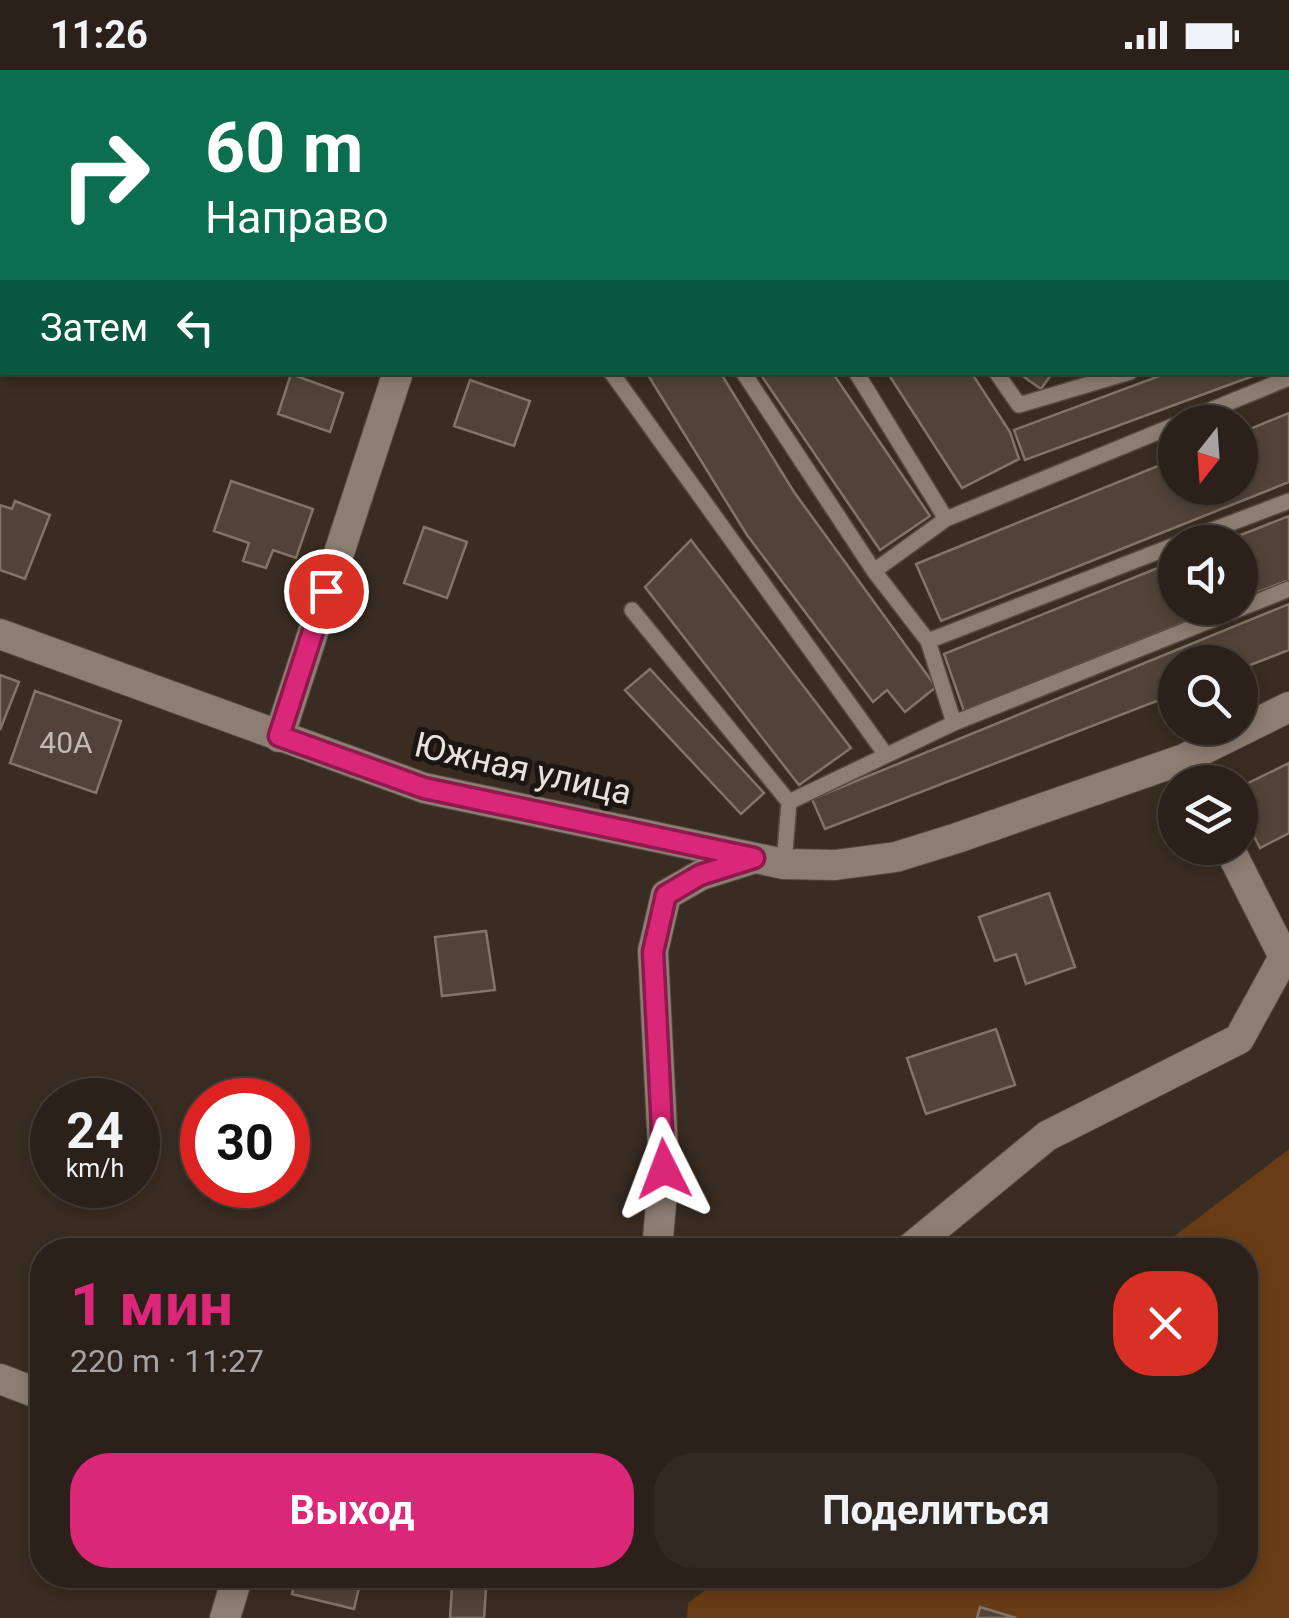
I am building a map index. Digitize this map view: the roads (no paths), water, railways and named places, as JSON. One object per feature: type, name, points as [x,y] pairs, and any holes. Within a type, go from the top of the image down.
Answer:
[{"type":"street","points":[[279,736],[397,375]]},
{"type":"street","name":"Южная улица","points":[[0,634],[424,788],[769,861]]},
{"type":"street","points":[[1199,765],[1289,706]]},
{"type":"street","points":[[658,1238],[664,1169],[653,952],[666,895],[700,875],[769,861],[835,865],[896,857],[1158,780]]},
{"type":"street","points":[[923,1238],[1047,1136],[1239,1039],[1284,957],[1237,865]]},
{"type":"street","points":[[0,1380],[30,1391]]},
{"type":"street","points":[[225,1618],[234,1588]]},
{"type":"lane","points":[[613,375],[886,755]]},
{"type":"lane","points":[[745,375],[874,571],[928,641],[954,724]]},
{"type":"lane","points":[[858,375],[946,519]]},
{"type":"lane","points":[[998,375],[1019,405],[1120,375]]},
{"type":"lane","points":[[1077,388],[1085,375]]},
{"type":"lane","points":[[1224,405],[1289,378]]},
{"type":"lane","points":[[874,571],[946,519],[1158,432]]},
{"type":"lane","points":[[1226,525],[1289,500]]},
{"type":"lane","points":[[928,641],[1158,552]]},
{"type":"lane","points":[[769,861],[789,802],[954,724],[1289,589]]},
{"type":"lane","points":[[632,610],[789,802]]}]
